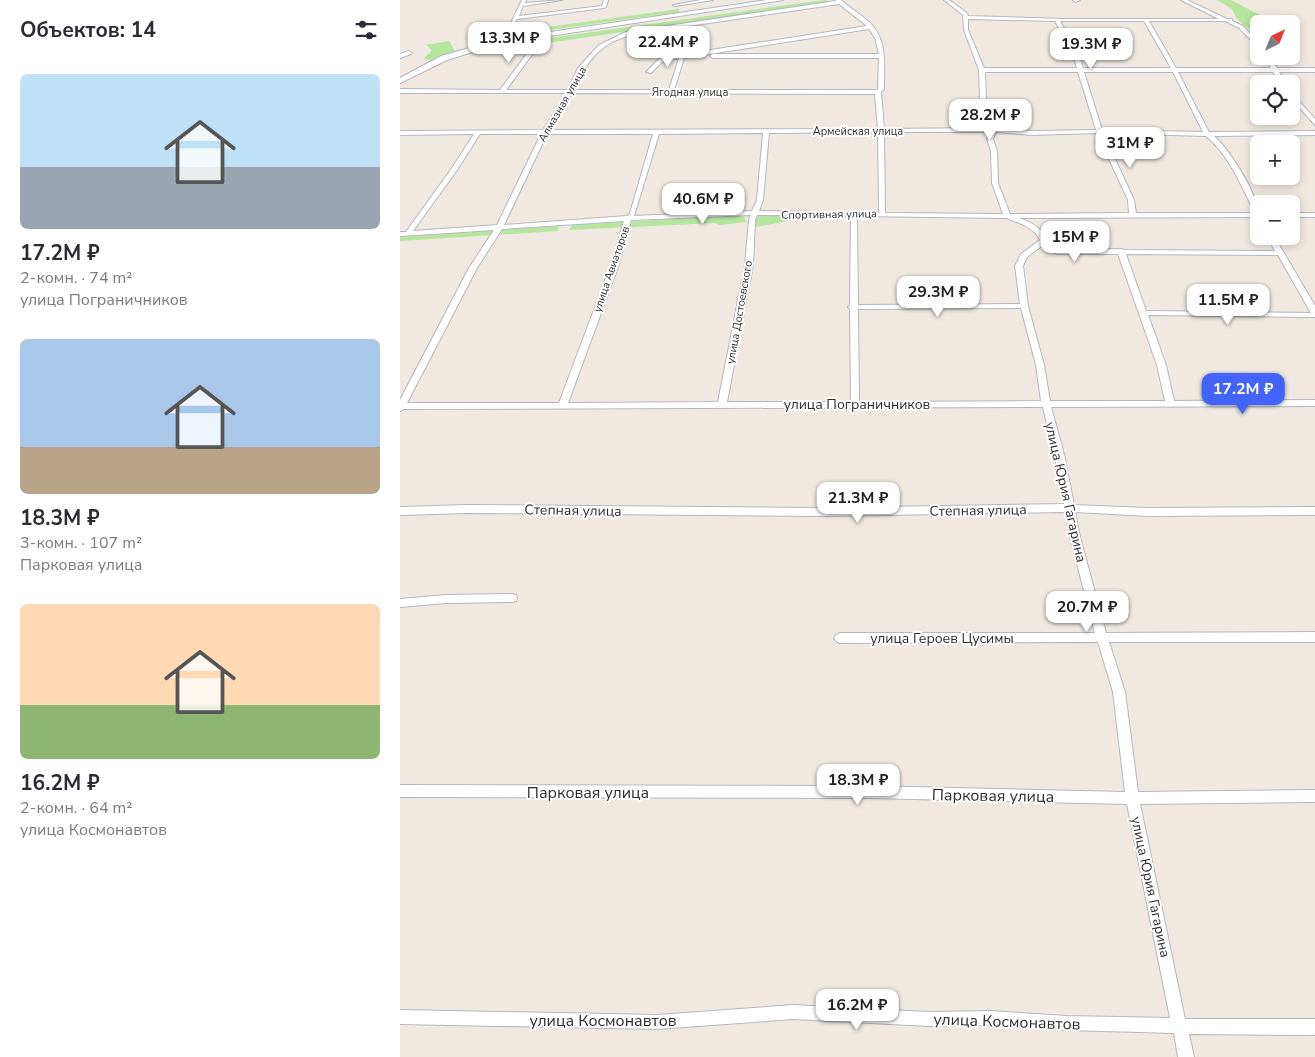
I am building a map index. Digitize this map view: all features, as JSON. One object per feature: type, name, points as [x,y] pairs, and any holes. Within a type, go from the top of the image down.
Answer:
[{"type":"street","points":[[482,45],[489,38],[510,30],[523,2],[560,0]]},
{"type":"street","points":[[516,18],[604,7],[606,0]]},
{"type":"street","points":[[671,0],[682,14]]},
{"type":"street","points":[[675,5],[711,0]]},
{"type":"street","points":[[400,81],[444,58],[482,45],[530,36],[780,0]]},
{"type":"street","points":[[946,0],[960,8],[966,17],[966,30],[982,70],[983,99],[992,122],[993,131],[990,139],[994,151],[995,182],[1007,216],[1033,227],[1042,235],[1048,248],[1058,252],[1279,253]]},
{"type":"street","points":[[1184,0],[1241,26],[1250,36]]},
{"type":"street","points":[[839,1],[870,27],[878,38],[881,89],[878,92],[881,131],[882,213]]},
{"type":"street","name":"Алмазная улица","points":[[400,406],[473,268],[500,226],[545,132],[580,69],[601,46],[628,33],[839,1]]},
{"type":"street","points":[[966,17],[1057,20],[1230,20]]},
{"type":"street","points":[[1057,20],[1076,55],[1099,131],[1124,181],[1131,200],[1132,215]]},
{"type":"street","points":[[1146,20],[1175,69],[1181,86],[1207,134],[1214,138],[1226,154],[1250,198]]},
{"type":"street","points":[[649,72],[661,60],[870,27]]},
{"type":"street","points":[[665,28],[683,56]]},
{"type":"street","points":[[501,92],[534,48],[534,42]]},
{"type":"street","points":[[400,56],[405,51]]},
{"type":"street","points":[[683,56],[880,56]]},
{"type":"street","points":[[671,92],[683,56]]},
{"type":"street","points":[[1272,65],[1278,75]]},
{"type":"street","points":[[982,70],[1315,70]]},
{"type":"street","name":"Ягодная улица","points":[[400,91],[878,92]]},
{"type":"street","points":[[1300,105],[1315,123]]},
{"type":"street","name":"Армейская улица","points":[[400,133],[1099,131],[1227,135],[1240,133],[1315,133]]},
{"type":"street","points":[[404,234],[455,169],[479,132]]},
{"type":"street","name":"улица Достоевского","points":[[722,404],[749,265],[752,220],[760,200],[766,132]]},
{"type":"street","points":[[400,141],[409,133]]},
{"type":"street","name":"улица Авиаторов","points":[[563,404],[582,358],[602,293],[614,267],[628,219],[633,213],[656,133]]},
{"type":"street","name":"Спортивная улица","points":[[404,234],[500,226],[755,213],[882,213],[1007,216],[1250,215]]},
{"type":"street","points":[[854,214],[852,307],[855,340],[855,404]]},
{"type":"street","points":[[1300,215],[1315,215]]},
{"type":"street","name":"улица Юрия Гагарина","points":[[1044,241],[1024,256],[1019,266],[1024,306],[1040,365],[1046,403],[1059,454],[1069,509],[1102,638],[1119,692],[1132,798],[1178,1026],[1186,1057]]},
{"type":"street","points":[[1275,245],[1315,314]]},
{"type":"street","points":[[1121,251],[1167,382],[1170,403]]},
{"type":"street","points":[[852,307],[1024,306]]},
{"type":"street","points":[[1142,313],[1315,314]]},
{"type":"street","name":"улица Пограничников","points":[[400,406],[1315,403]]},
{"type":"street","name":"Степная улица","points":[[400,511],[467,509],[823,512],[1069,509],[1148,512],[1315,511]]},
{"type":"street","points":[[400,603],[446,599],[512,598]]},
{"type":"street","name":"улица Героев Цусимы","points":[[840,638],[1315,637]]},
{"type":"street","name":"Парковая улица","points":[[400,791],[871,792],[1132,798],[1315,796]]},
{"type":"street","name":"улица Космонавтов","points":[[400,1017],[657,1022],[793,1012],[929,1019],[991,1018],[1067,1023],[1315,1027]]},
{"type":"green space","points":[[824,0],[831,2],[540,44],[542,39]]},
{"type":"green space","points":[[1217,0],[1231,0],[1260,15],[1250,15],[1250,29],[1239,20],[1232,9]]},
{"type":"green space","points":[[679,9],[679,12],[513,35],[511,32]]},
{"type":"green space","points":[[449,41],[456,53],[433,60],[424,59],[432,50],[426,45]]},
{"type":"green space","points":[[789,211],[788,221],[756,227],[751,225],[758,214]]},
{"type":"green space","points":[[744,215],[746,222],[720,225],[715,223],[569,230],[572,225]]},
{"type":"green space","points":[[559,226],[558,231],[400,241],[400,237]]}]
